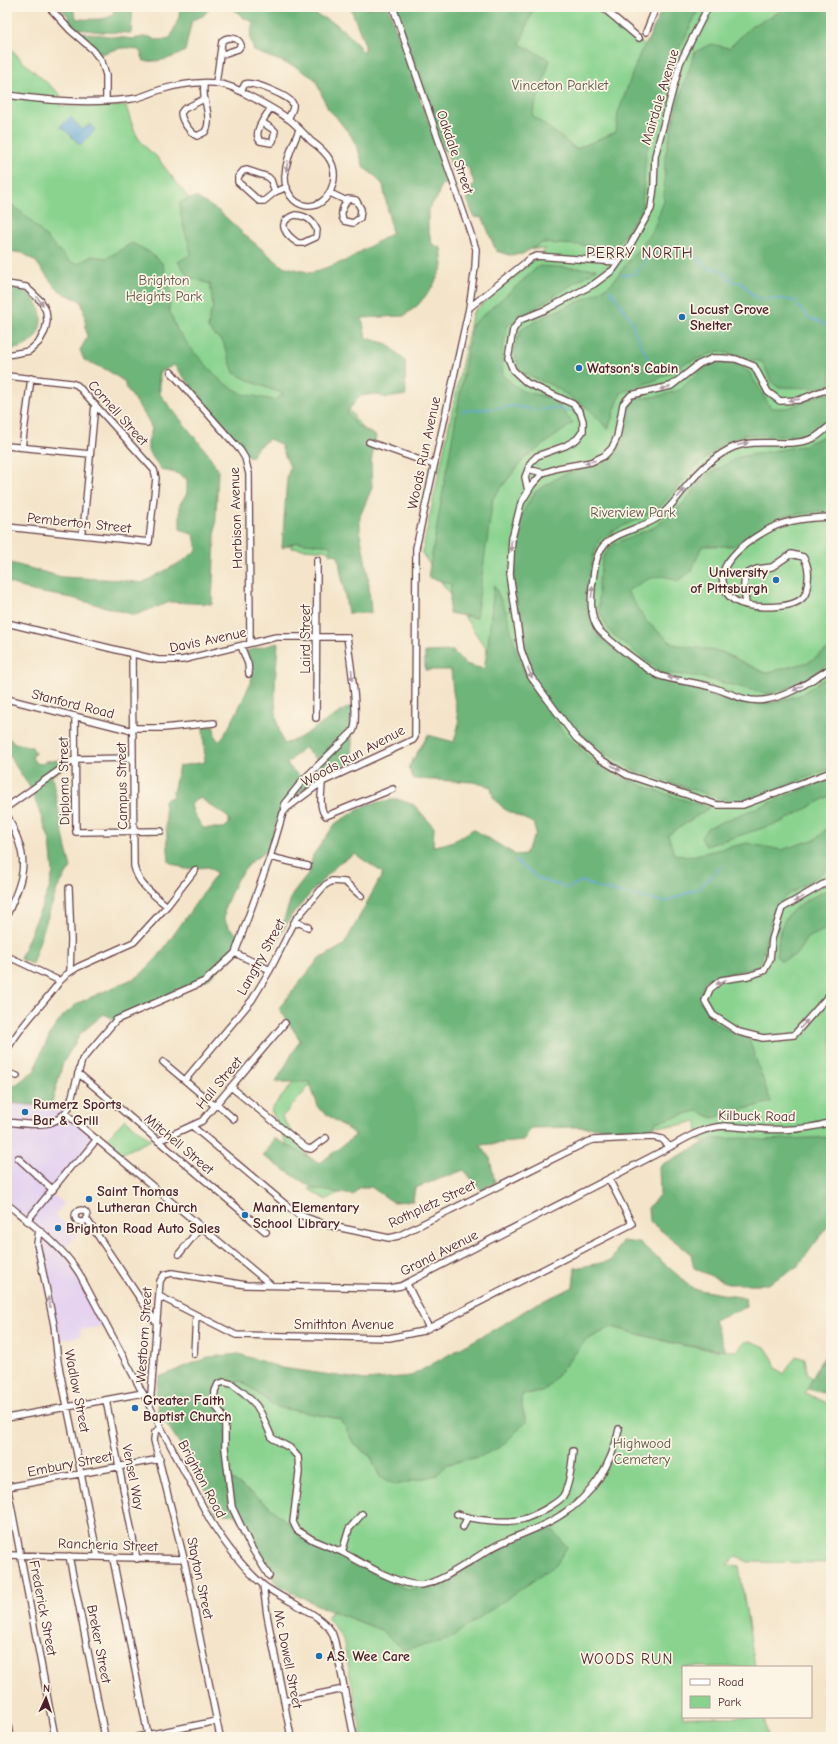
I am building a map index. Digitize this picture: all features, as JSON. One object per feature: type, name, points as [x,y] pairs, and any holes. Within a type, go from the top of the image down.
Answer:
[{"type":"street","points":[[49,7],[70,30],[93,50],[102,62],[106,75],[106,101]]},
{"type":"street","name":"Oakdale Street","points":[[392,7],[476,249],[476,268],[469,308]]},
{"type":"street","points":[[602,7],[639,38]]},
{"type":"street","points":[[646,32],[656,7]]},
{"type":"street","name":"Mairdale Avenue","points":[[528,470],[530,462],[537,456],[565,446],[578,439],[583,431],[583,421],[580,412],[573,404],[534,387],[516,375],[508,358],[513,330],[520,320],[547,309],[594,284],[612,270],[628,249],[650,209],[654,186],[655,156],[663,121],[680,63],[708,7]]},
{"type":"street","points":[[216,83],[220,55]]},
{"type":"street","points":[[204,83],[204,99],[207,108],[208,126],[205,132],[197,136],[193,134],[182,119],[181,113],[184,109],[204,99]]},
{"type":"street","points":[[7,95],[68,101],[106,101],[132,99],[164,89],[204,83],[228,85],[288,119],[330,160],[334,170],[334,180],[330,193],[325,200],[309,207],[298,203],[291,196],[285,177],[288,158],[299,130]]},
{"type":"street","points":[[241,91],[244,84],[252,83],[288,97],[293,103],[293,109],[288,119]]},
{"type":"street","points":[[262,122],[271,108]]},
{"type":"street","points":[[275,192],[271,180],[268,177],[243,170],[238,177],[238,182],[257,200],[264,201],[275,192],[287,187]]},
{"type":"street","points":[[330,193],[347,201],[354,199],[360,205],[360,218],[356,222],[347,222],[342,219],[342,211],[347,201]]},
{"type":"street","points":[[307,218],[309,207]]},
{"type":"street","points":[[298,215],[307,218],[312,222],[317,230],[317,235],[314,239],[298,243],[285,232],[283,225],[292,216],[298,215]]},
{"type":"street","points":[[469,308],[527,261],[537,256],[617,262]]},
{"type":"street","points":[[7,284],[26,287],[41,301],[46,311],[47,322],[42,337],[29,351],[7,354]]},
{"type":"street","name":"Woods Run Avenue","points":[[285,810],[322,782],[413,740],[415,737],[416,553],[469,308]]},
{"type":"street","points":[[528,491],[525,476],[528,470],[543,473],[558,468],[591,462],[604,456],[612,448],[617,437],[623,404],[629,396],[635,393],[671,386],[699,364],[714,358],[736,359],[754,366],[768,392],[780,400],[799,400],[822,391],[831,390]]},
{"type":"street","name":"Harbison Avenue","points":[[171,372],[240,450],[247,463],[249,474],[250,644]]},
{"type":"street","name":"Cornell Street","points":[[7,376],[75,384],[156,474],[149,542]]},
{"type":"street","points":[[22,447],[31,378]]},
{"type":"street","points":[[80,535],[84,522],[94,404]]},
{"type":"street","points":[[831,425],[818,435],[807,440],[797,442],[756,442],[744,444],[720,455],[696,475],[672,505],[660,517],[613,539],[601,548],[595,564],[591,600],[592,616],[597,628],[650,670],[660,676],[720,689],[744,699],[764,700],[795,691],[831,668]]},
{"type":"street","points":[[369,442],[434,465]]},
{"type":"street","points":[[7,446],[90,454]]},
{"type":"street","points":[[543,473],[528,491],[521,503],[512,538],[510,575],[521,650],[531,677],[576,738],[600,759],[627,775],[718,805],[743,805],[831,772]]},
{"type":"street","points":[[746,605],[744,584],[745,577],[748,572],[772,567],[791,554],[803,557],[807,562],[808,570],[806,589],[802,599],[788,605],[775,607],[746,605],[735,602],[728,596],[723,587],[722,577],[725,568],[739,551],[755,538],[772,528],[790,522],[812,518],[831,517]]},
{"type":"street","name":"Pemberton Street","points":[[7,528],[149,542]]},
{"type":"street","name":"Laird Street","points":[[316,718],[317,560]]},
{"type":"street","name":"Davis Avenue","points":[[7,622],[158,660],[176,661],[279,636],[347,637],[355,704],[355,727],[353,731],[293,792],[284,804],[285,810]]},
{"type":"street","points":[[241,646],[248,664],[249,674]]},
{"type":"street","name":"Campus Street","points":[[132,654],[134,866],[136,876],[151,893],[167,906]]},
{"type":"street","name":"Stanford Road","points":[[7,699],[133,730],[214,723]]},
{"type":"street","name":"Diploma Street","points":[[75,716],[76,832],[161,831]]},
{"type":"street","points":[[7,807],[75,759],[133,758]]},
{"type":"street","points":[[322,782],[322,807],[323,813],[326,816],[393,789]]},
{"type":"street","points":[[7,1122],[44,1125],[66,1113],[82,1060],[116,1020],[205,981],[235,953],[270,857],[285,810]]},
{"type":"street","points":[[7,815],[20,844],[23,860],[20,886],[7,915]]},
{"type":"street","points":[[270,857],[308,866]]},
{"type":"street","points":[[7,1050],[16,1034],[46,1001],[60,981],[70,972],[134,942],[167,906],[195,870]]},
{"type":"street","points":[[831,878],[829,881],[782,908],[772,939],[770,959],[764,971],[748,976],[721,980],[710,989],[705,1001],[713,1015],[719,1020],[739,1032],[763,1038],[794,1034],[831,993]]},
{"type":"street","name":"Langtry Street","points":[[185,1080],[252,1000],[270,970],[293,924],[310,902],[329,882],[345,882],[361,896]]},
{"type":"street","points":[[69,888],[72,940],[70,972]]},
{"type":"street","points":[[293,924],[300,923],[308,927]]},
{"type":"street","points":[[235,953],[270,970]]},
{"type":"street","points":[[7,956],[60,981]]},
{"type":"street","name":"Hall Street","points":[[158,1141],[202,1121],[285,1022]]},
{"type":"street","points":[[163,1062],[234,1119]]},
{"type":"street","points":[[7,1073],[17,1076]]},
{"type":"street","name":"Mitchell Street","points":[[78,1073],[266,1232]]},
{"type":"street","points":[[231,1087],[306,1148],[311,1148],[326,1138]]},
{"type":"street","points":[[66,1113],[271,1286]]},
{"type":"street","name":"Kilbuck Road","points":[[670,1147],[705,1129],[715,1126],[790,1131],[821,1126],[831,1122]]},
{"type":"street","name":"Rothpletz Street","points":[[192,1126],[297,1214],[333,1227],[389,1238],[398,1236],[587,1142],[603,1139],[653,1137],[662,1139],[670,1147]]},
{"type":"street","points":[[27,1221],[72,1165],[79,1161],[96,1139]]},
{"type":"street","name":"Grand Avenue","points":[[172,1273],[230,1283],[271,1286],[390,1288],[407,1284],[670,1147]]},
{"type":"street","points":[[18,1158],[53,1190]]},
{"type":"street","name":"Smithton Avenue","points":[[159,1296],[233,1334],[239,1335],[389,1338],[429,1328],[632,1224],[609,1179]]},
{"type":"street","name":"Brighton Road","points":[[7,1204],[39,1230],[65,1254],[79,1273],[206,1514],[236,1558],[263,1585],[314,1615],[331,1631],[335,1642],[354,1737]]},
{"type":"street","points":[[86,1218],[157,1324]]},
{"type":"street","points":[[178,1254],[201,1227]]},
{"type":"street","name":"Wadlow Street","points":[[39,1230],[37,1244],[54,1325],[58,1362],[98,1557]]},
{"type":"street","name":"Westborn Street","points":[[150,1406],[161,1278],[164,1275],[172,1273]]},
{"type":"street","points":[[407,1284],[429,1328]]},
{"type":"street","points":[[194,1354],[196,1315]]},
{"type":"street","points":[[269,1576],[251,1547],[232,1507],[225,1448],[226,1426],[221,1413],[214,1404],[214,1392],[218,1384],[224,1382],[232,1384],[244,1393],[256,1405],[272,1438],[290,1448],[298,1457],[299,1472],[293,1522],[297,1530],[313,1540],[342,1552],[406,1584],[422,1585],[454,1572],[491,1548],[561,1516],[596,1485],[605,1469],[619,1430]]},
{"type":"street","points":[[7,1418],[143,1393]]},
{"type":"street","name":"Vensel Way","points":[[106,1400],[137,1559]]},
{"type":"street","name":"Stayton Street","points":[[161,1428],[154,1434],[184,1559],[220,1737]]},
{"type":"street","points":[[457,1514],[467,1518],[482,1517],[502,1521],[522,1520],[540,1512],[556,1503],[563,1496],[572,1463],[573,1451]]},
{"type":"street","name":"Embury Street","points":[[7,1486],[160,1459]]},
{"type":"street","name":"Frederick Street","points":[[7,1486],[55,1737]]},
{"type":"street","points":[[342,1552],[349,1529],[362,1514]]},
{"type":"street","points":[[463,1527],[467,1518]]},
{"type":"street","name":"Rancheria Street","points":[[7,1555],[98,1557],[113,1559],[184,1559]]},
{"type":"street","name":"Breker Street","points":[[69,1556],[105,1737]]},
{"type":"street","points":[[113,1559],[148,1735]]},
{"type":"street","name":"Mc Dowell Street","points":[[263,1585],[267,1615],[291,1737]]},
{"type":"street","points":[[284,1701],[344,1689]]},
{"type":"street","points":[[7,1720],[10,1737]]},
{"type":"street","points":[[137,1737],[217,1721]]},
{"type":"shaded area","points":[[7,1103],[43,1106],[52,1103],[69,1107],[66,1113],[97,1139],[50,1193],[64,1203],[55,1215],[78,1234],[62,1252],[107,1326],[80,1330],[81,1336],[55,1341],[37,1244],[39,1230],[7,1204]]},
{"type":"green space","points":[[59,7],[72,7],[77,19],[101,19],[113,15],[114,7],[133,7],[131,33],[101,32],[72,28],[68,16]]},
{"type":"green space","points":[[180,7],[210,8],[203,16],[192,20],[185,51],[165,59],[144,61],[140,51],[131,48],[121,48],[101,54],[77,32],[133,39],[148,36],[156,40],[170,39],[179,17]]},
{"type":"green space","points":[[234,7],[308,7],[310,12],[335,23],[353,39],[364,53],[365,45],[351,9],[388,7],[450,183],[441,185],[437,198],[428,209],[428,228],[432,244],[441,248],[443,266],[432,288],[418,305],[404,316],[362,318],[366,338],[388,344],[405,361],[406,395],[387,398],[375,394],[360,396],[347,412],[356,425],[376,436],[371,462],[372,488],[360,516],[360,533],[368,575],[371,613],[348,613],[338,555],[330,554],[331,546],[297,542],[282,548],[287,478],[290,467],[280,444],[269,439],[258,447],[250,458],[174,365],[158,373],[159,393],[209,455],[218,470],[212,604],[170,602],[135,615],[72,598],[32,591],[7,582],[7,562],[62,577],[120,580],[142,583],[183,561],[197,550],[194,535],[180,529],[180,504],[187,493],[187,479],[176,473],[162,470],[148,451],[148,442],[152,429],[147,418],[125,386],[125,382],[107,370],[84,360],[80,350],[87,338],[84,311],[81,301],[56,288],[36,262],[23,253],[7,251],[7,201],[25,215],[69,261],[77,264],[92,256],[107,258],[132,243],[149,252],[162,263],[171,289],[169,310],[177,330],[194,352],[222,382],[243,394],[274,400],[284,394],[254,383],[234,373],[223,342],[208,329],[209,318],[213,307],[210,284],[189,277],[178,262],[191,254],[182,222],[180,202],[196,197],[220,212],[282,266],[311,273],[345,261],[392,233],[383,185],[375,176],[364,168],[358,149],[351,136],[328,109],[315,79],[296,67],[254,51],[250,38],[253,22],[244,18],[233,9]]},
{"type":"green space","name":"Riverview Park","points":[[393,7],[601,7],[649,49],[667,7],[831,7],[831,1140],[817,1147],[698,1141],[697,1121],[675,1126],[502,1123],[393,1163],[326,1200],[309,1189],[372,1157],[363,1136],[314,1081],[282,1117],[317,1169],[301,1175],[271,1110],[329,1038],[563,890],[490,655],[422,553],[473,312],[546,249],[512,249],[463,143],[443,151]]},
{"type":"green space","points":[[395,7],[534,7],[520,44],[550,60],[532,115],[576,149],[616,132],[618,113],[640,53],[647,42],[663,7],[700,7],[675,57],[646,153],[642,209],[616,247],[542,243],[522,254],[509,255],[496,251],[483,218],[474,217],[464,191],[475,185],[468,167],[453,171]]},
{"type":"green space","points":[[785,7],[831,7],[831,385],[816,388],[777,387],[771,380],[762,362],[718,351],[686,363],[658,379],[621,393],[608,429],[589,409],[553,386],[519,371],[514,349],[521,330],[545,316],[590,297],[611,284],[653,230],[664,201],[665,157],[677,105],[695,52],[711,44],[729,48],[753,25],[771,17]]},
{"type":"green space","name":"Brighton Heights Park","points":[[7,44],[22,61],[60,94],[60,106],[126,106],[133,128],[139,139],[156,156],[216,234],[299,336],[370,440],[357,511],[358,553],[291,548],[292,450],[177,364],[160,363],[160,407],[90,280],[7,212]]},
{"type":"green space","points":[[539,266],[597,269],[508,325],[502,352],[503,376],[522,391],[552,398],[573,423],[524,459],[493,498],[476,618],[449,613],[451,584],[428,577],[472,325]]},
{"type":"green space","points":[[7,287],[21,289],[32,296],[40,309],[41,324],[38,332],[28,344],[7,350]]},
{"type":"green space","points":[[714,363],[735,364],[749,372],[771,408],[788,408],[822,394],[831,394],[831,416],[809,433],[794,436],[742,435],[720,446],[694,468],[658,509],[611,532],[599,540],[593,557],[589,593],[590,609],[595,621],[594,633],[645,670],[661,678],[715,691],[743,703],[773,703],[800,695],[831,674],[831,768],[747,801],[725,800],[633,770],[586,740],[552,708],[535,684],[525,657],[514,582],[515,544],[524,510],[535,492],[562,475],[609,460],[619,447],[625,420],[626,407],[634,399],[659,396],[680,390],[699,371]]},
{"type":"green space","points":[[831,433],[831,513],[821,511],[784,516],[733,546],[702,546],[691,572],[677,581],[663,577],[651,578],[627,591],[646,621],[673,644],[722,652],[765,673],[809,662],[831,647],[831,663],[799,684],[769,694],[695,676],[662,673],[610,632],[599,612],[598,584],[603,557],[611,546],[655,527],[684,503],[705,476],[739,457],[801,446]]},
{"type":"green space","points":[[494,585],[507,614],[517,654],[539,700],[564,733],[596,764],[645,787],[709,808],[668,835],[674,854],[687,857],[747,843],[781,850],[816,839],[831,824],[831,861],[824,872],[785,897],[773,912],[761,961],[757,967],[723,974],[704,981],[700,1002],[709,1008],[710,1019],[726,1029],[749,1039],[771,1102],[713,1118],[697,1111],[656,1122],[651,1130],[577,1127],[531,1128],[523,1141],[480,1145],[490,1158],[495,1183],[481,1190],[464,1170],[415,1188],[413,1201],[393,1202],[371,1187],[359,1187],[353,1195],[314,1189],[263,1156],[274,1138],[320,1163],[356,1135],[319,1109],[309,1082],[276,1082],[300,1040],[279,1008],[318,960],[344,945],[383,873],[355,854],[340,862],[291,916],[275,947],[292,895],[309,873],[313,855],[336,823],[368,804],[397,799],[414,805],[434,827],[433,846],[444,844],[464,836],[473,829],[516,855],[525,854],[536,833],[533,823],[505,810],[493,797],[491,787],[473,782],[414,779],[408,768],[428,735],[454,742],[459,723],[453,692],[451,670],[425,670],[425,652],[453,651],[465,664],[484,669]]},
{"type":"green space","points":[[278,643],[275,681],[275,707],[284,744],[299,738],[352,705],[352,762],[322,776],[281,808],[268,850],[252,861],[237,879],[225,906],[224,919],[228,926],[241,938],[238,949],[210,978],[116,1020],[104,1014],[81,1033],[63,1063],[52,1103],[43,1106],[7,1103],[7,1088],[17,1084],[35,1070],[41,1053],[52,1031],[63,1016],[78,1003],[139,976],[158,957],[217,873],[208,867],[185,869],[169,862],[164,800],[172,797],[179,766],[205,762],[203,727],[214,726],[215,736],[219,742],[232,722],[248,689],[252,676],[251,666],[246,651]],"holes":[[[304,747],[320,763],[303,780],[287,764]],[[200,798],[229,818],[229,824],[224,828],[203,828],[194,814],[191,805],[194,800]]]},
{"type":"green space","points":[[7,737],[15,743],[32,747],[35,753],[32,758],[36,763],[42,764],[46,761],[75,759],[52,776],[66,849],[71,867],[57,889],[32,964],[20,959],[49,889],[53,872],[50,841],[31,789],[7,753]]},
{"type":"green space","points":[[831,778],[831,795],[782,822],[706,846],[701,838],[707,828]]},
{"type":"green space","points":[[831,888],[831,927],[807,938],[796,955],[781,961],[776,956],[780,931],[783,923],[794,909]]},
{"type":"green space","points":[[125,1119],[151,1140],[121,1154],[104,1141]]},
{"type":"green space","points":[[831,1137],[831,1222],[798,1266],[768,1284],[728,1284],[694,1268],[691,1254],[649,1221],[648,1208],[660,1194],[659,1166],[712,1139],[743,1138],[765,1140]]},
{"type":"green space","points":[[622,1241],[640,1243],[694,1289],[745,1298],[746,1307],[714,1320],[725,1351],[677,1344],[612,1327],[586,1340],[543,1392],[522,1394],[522,1407],[526,1422],[501,1447],[481,1456],[448,1464],[437,1475],[396,1485],[380,1477],[371,1457],[354,1444],[341,1419],[276,1407],[241,1381],[220,1386],[217,1402],[226,1425],[227,1476],[266,1504],[311,1542],[408,1590],[448,1577],[485,1554],[505,1547],[527,1533],[553,1530],[567,1547],[556,1565],[447,1640],[403,1650],[381,1630],[319,1606],[276,1584],[236,1515],[215,1513],[200,1475],[159,1412],[156,1393],[159,1377],[209,1357],[239,1354],[282,1368],[366,1380],[411,1376],[507,1322],[534,1305],[573,1287],[575,1268],[611,1261]]},
{"type":"green space","name":"Highwood Cemetery","points":[[612,1327],[674,1343],[705,1349],[737,1351],[744,1342],[750,1341],[765,1347],[773,1359],[776,1368],[784,1374],[796,1356],[805,1359],[808,1375],[813,1378],[805,1393],[831,1405],[831,1563],[748,1562],[736,1556],[727,1565],[739,1566],[755,1666],[682,1666],[682,1718],[764,1718],[768,1737],[362,1737],[343,1639],[327,1617],[332,1611],[381,1630],[403,1650],[527,1533],[505,1547],[485,1554],[448,1577],[409,1591],[311,1542],[266,1504],[227,1476],[217,1402],[220,1386],[241,1381],[276,1407],[341,1419],[354,1444],[371,1457],[380,1477],[437,1475],[448,1464],[481,1456],[526,1422],[522,1407],[522,1394],[543,1392],[586,1340]]},
{"type":"green space","points":[[831,1348],[831,1382],[824,1393],[807,1389],[820,1363]]},
{"type":"water","points":[[70,117],[83,130],[90,124],[95,130],[80,145],[63,128],[60,127]]},
{"type":"waterway","points":[[622,275],[636,274],[650,255],[676,248],[686,250],[710,269],[719,269],[732,281],[742,283],[752,295],[759,299],[784,299],[795,301],[808,318],[823,323],[831,329]]},
{"type":"waterway","points":[[610,290],[632,321],[635,333],[653,367]]},
{"type":"waterway","points":[[463,411],[515,406],[534,410],[556,408],[571,411]]},
{"type":"waterway","points":[[516,861],[539,879],[568,888],[582,881],[598,888],[665,902],[700,888],[721,867]]},
{"type":"place","name":"Locust Grove Shelter","points":[[682,317]]},
{"type":"place","name":"Watson's Cabin","points":[[579,368]]},
{"type":"place","name":"University of Pittsburgh","points":[[776,580]]},
{"type":"place","name":"Rumerz Sports Bar & Grill","points":[[25,1112]]},
{"type":"place","name":"Saint Thomas Lutheran Church","points":[[89,1199]]},
{"type":"place","name":"Mann Elementary School Library","points":[[245,1215]]},
{"type":"place","name":"Brighton Road Auto Sales","points":[[58,1228]]},
{"type":"place","name":"Greater Faith Baptist Church","points":[[135,1408]]},
{"type":"place","name":"A.S. Wee Care","points":[[319,1656]]},
{"type":"district","name":"PERRY NORTH","points":[[640,253]]},
{"type":"district","name":"WOODS RUN","points":[[627,1659]]},
{"type":"park label","name":"Vinceton Parklet","points":[[560,85]]}]
